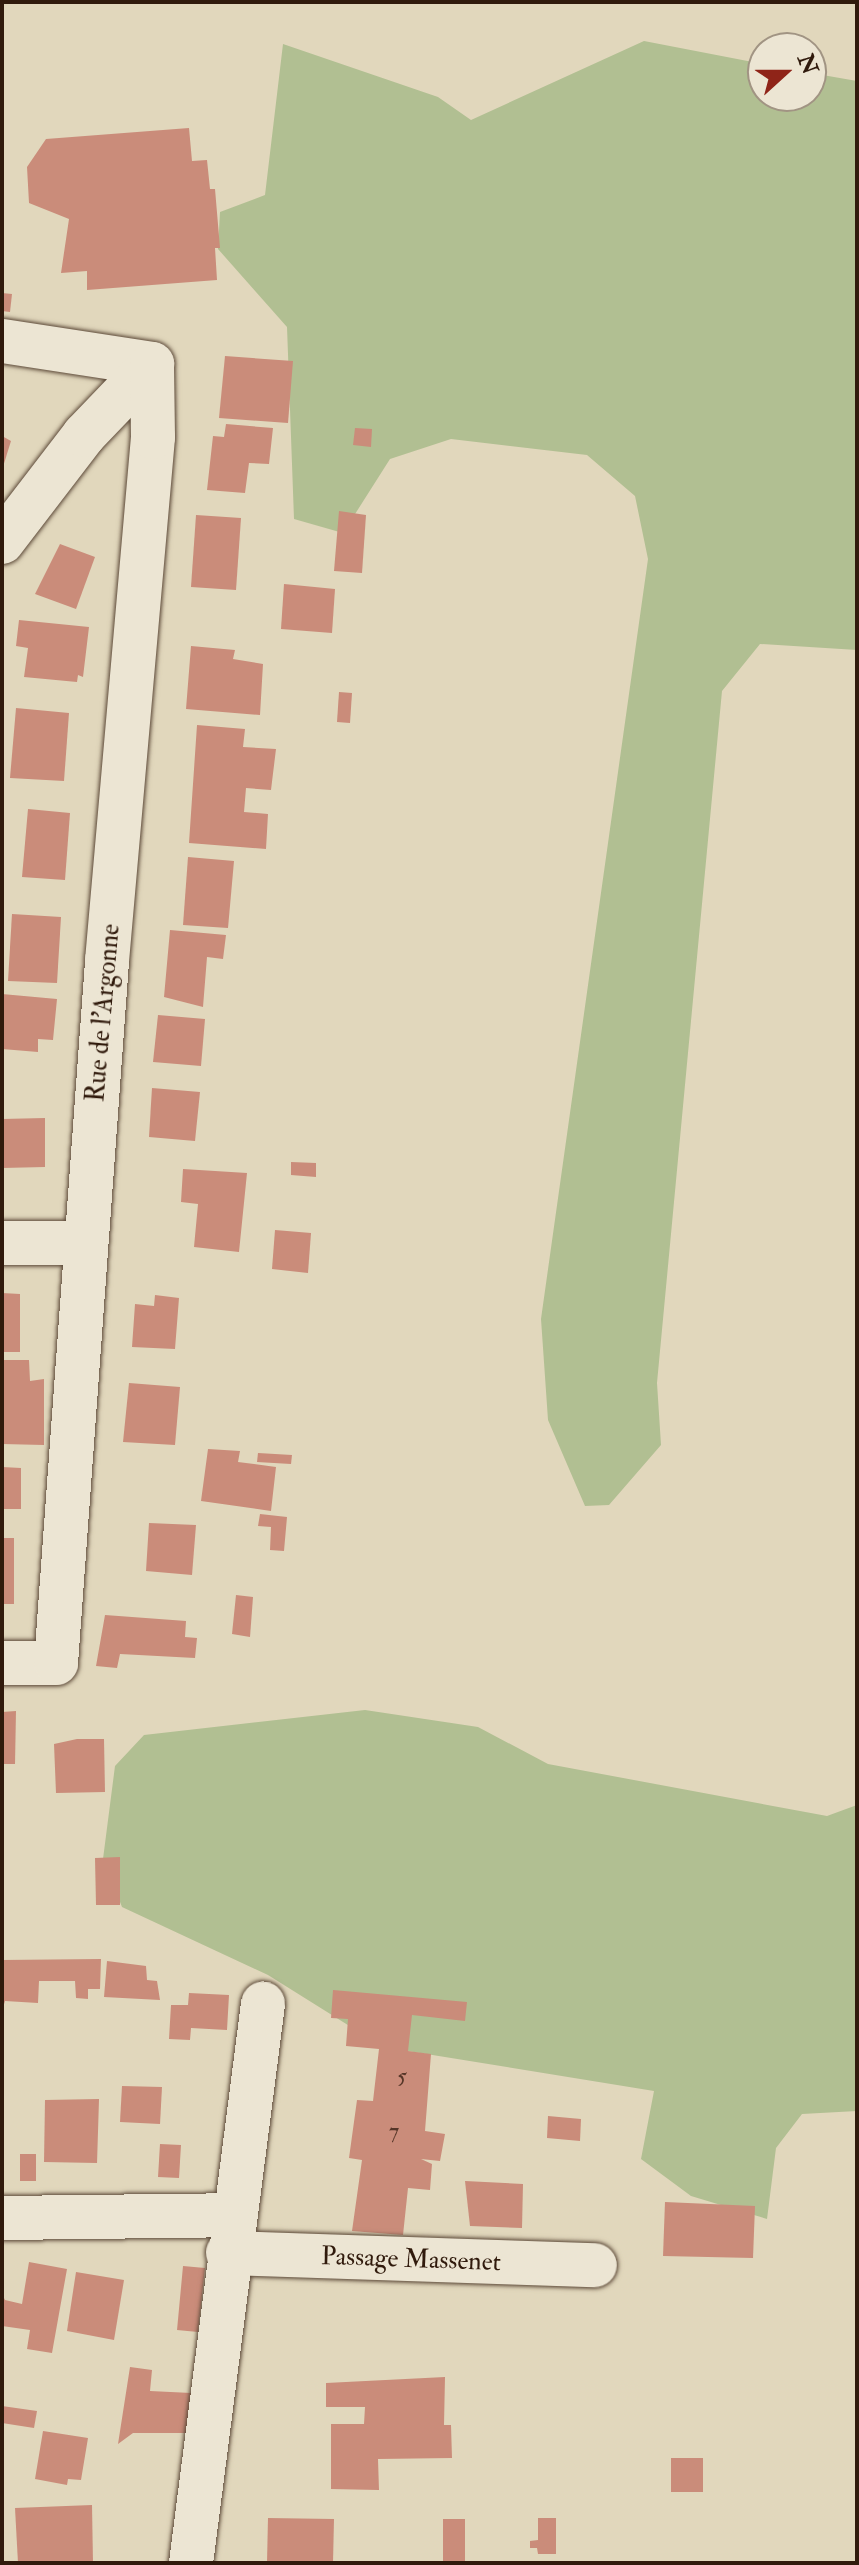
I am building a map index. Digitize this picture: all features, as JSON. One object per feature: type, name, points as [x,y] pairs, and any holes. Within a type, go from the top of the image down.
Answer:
[{"type":"street","points":[[2,341],[152,364]]},
{"type":"street","points":[[2,542],[84,435],[152,364]]},
{"type":"street","name":"Rue de l'Argonne","points":[[2,1663],[56,1663],[86,1243],[153,437],[152,364]]},
{"type":"street","points":[[2,1243],[86,1243]]},
{"type":"street","points":[[191,2563],[263,2004]]},
{"type":"street","name":"Passage Massenet","points":[[2,2218],[595,2265]]},
{"type":"green space","points":[[644,41],[747,61],[747,112],[827,112],[827,76],[857,81],[857,650],[760,644],[722,691],[657,1383],[661,1445],[609,1505],[585,1506],[548,1420],[541,1319],[648,559],[635,496],[587,455],[451,439],[390,459],[343,533],[294,519],[287,327],[218,249],[220,212],[265,195],[283,44],[438,97],[471,120]]},
{"type":"green space","points":[[365,1710],[478,1727],[548,1764],[827,1816],[857,1805],[857,2111],[802,2114],[776,2148],[767,2219],[691,2196],[641,2159],[654,2091],[383,2047],[268,1975],[122,1907],[103,1859],[115,1766],[144,1735]]},
{"type":"building","points":[[189,128],[192,161],[207,160],[210,189],[215,189],[220,248],[215,248],[217,280],[87,290],[87,271],[61,273],[69,219],[29,203],[27,167],[46,139]]},
{"type":"building","points":[[2,293],[12,294],[10,312],[2,311]]},
{"type":"building","points":[[225,356],[293,361],[288,423],[219,418]]},
{"type":"building","points":[[226,424],[273,428],[269,464],[249,463],[245,493],[207,490],[213,436],[224,437]]},
{"type":"building","points":[[355,428],[372,429],[371,447],[353,445]]},
{"type":"building","points":[[2,436],[11,441],[2,470]]},
{"type":"building","points":[[339,511],[366,515],[362,573],[334,571]]},
{"type":"building","points":[[196,515],[241,518],[236,590],[191,587]]},
{"type":"building","points":[[60,544],[95,557],[76,609],[35,594]]},
{"type":"building","points":[[284,584],[335,589],[332,633],[281,629]]},
{"type":"building","points":[[19,620],[89,627],[83,677],[78,675],[77,682],[24,677],[28,648],[16,646]]},
{"type":"building","points":[[191,646],[235,650],[233,659],[263,664],[260,715],[186,709]]},
{"type":"building","points":[[339,692],[352,693],[350,723],[337,722]]},
{"type":"building","points":[[16,708],[69,713],[64,781],[10,778]]},
{"type":"building","points":[[197,725],[245,729],[243,747],[276,749],[271,790],[246,788],[244,812],[268,814],[266,849],[189,843]]},
{"type":"building","points":[[28,809],[70,813],[65,880],[22,877]]},
{"type":"building","points":[[188,857],[234,861],[228,928],[183,925]]},
{"type":"building","points":[[12,914],[61,917],[57,983],[8,981]]},
{"type":"building","points":[[170,930],[226,935],[223,959],[207,957],[203,1007],[164,997]]},
{"type":"building","points":[[2,994],[57,999],[53,1040],[38,1039],[38,1052],[2,1049]]},
{"type":"building","points":[[158,1015],[205,1019],[201,1066],[153,1062]]},
{"type":"building","points":[[152,1088],[200,1092],[195,1141],[149,1137]]},
{"type":"building","points":[[45,1118],[45,1167],[2,1168],[2,1119]]},
{"type":"building","points":[[291,1162],[316,1163],[316,1177],[291,1175]]},
{"type":"building","points":[[183,1169],[247,1173],[239,1252],[194,1247],[198,1204],[181,1202]]},
{"type":"building","points":[[275,1230],[311,1233],[308,1273],[272,1269]]},
{"type":"building","points":[[2,1293],[20,1294],[20,1352],[2,1352]]},
{"type":"building","points":[[155,1295],[179,1298],[175,1349],[132,1347],[135,1304],[154,1306]]},
{"type":"building","points":[[3,1360],[29,1360],[30,1381],[44,1379],[44,1445],[2,1444]]},
{"type":"building","points":[[129,1383],[180,1387],[175,1445],[123,1442]]},
{"type":"building","points":[[208,1449],[240,1451],[238,1462],[276,1467],[271,1511],[201,1501]]},
{"type":"building","points":[[258,1453],[292,1455],[291,1464],[257,1462]]},
{"type":"building","points":[[2,1467],[21,1468],[21,1509],[2,1509]]},
{"type":"building","points":[[260,1514],[287,1517],[284,1551],[270,1550],[271,1527],[258,1526]]},
{"type":"building","points":[[149,1523],[196,1525],[192,1575],[146,1571]]},
{"type":"building","points":[[2,1538],[14,1538],[14,1604],[2,1604]]},
{"type":"building","points":[[236,1595],[253,1597],[250,1637],[232,1634]]},
{"type":"building","points":[[105,1615],[186,1621],[185,1637],[197,1638],[195,1658],[120,1654],[117,1668],[96,1666]]},
{"type":"building","points":[[16,1711],[15,1764],[2,1764],[2,1712]]},
{"type":"building","points":[[77,1739],[104,1739],[105,1792],[56,1793],[54,1744]]},
{"type":"building","points":[[120,1857],[120,1905],[96,1905],[95,1858]]},
{"type":"building","points":[[101,1959],[100,1989],[88,1989],[88,1999],[76,1998],[75,1981],[39,1981],[38,2003],[5,2001],[2,2011],[2,1960]]},
{"type":"building","points":[[107,1961],[146,1966],[147,1980],[157,1981],[160,2000],[104,1997]]},
{"type":"building","points":[[333,1990],[467,2002],[465,2021],[412,2015],[408,2051],[431,2054],[425,2131],[445,2134],[440,2161],[421,2159],[432,2164],[430,2190],[408,2188],[403,2235],[352,2231],[362,2160],[349,2158],[357,2100],[373,2101],[379,2049],[346,2046],[348,2019],[331,2018]]},
{"type":"building","points":[[189,1993],[229,1995],[227,2030],[191,2028],[190,2040],[169,2039],[171,2005],[188,2005]]},
{"type":"building","points":[[122,2086],[162,2087],[160,2124],[120,2122]]},
{"type":"building","points":[[99,2099],[97,2163],[44,2162],[45,2100]]},
{"type":"building","points":[[548,2116],[581,2119],[580,2141],[547,2138]]},
{"type":"building","points":[[160,2144],[181,2145],[179,2178],[158,2177]]},
{"type":"building","points":[[20,2154],[36,2154],[36,2181],[20,2181]]},
{"type":"building","points":[[465,2181],[523,2184],[522,2228],[470,2226]]},
{"type":"building","points":[[665,2202],[755,2206],[753,2258],[663,2256]]},
{"type":"building","points":[[29,2262],[67,2269],[52,2353],[27,2349],[30,2330],[2,2326],[2,2294],[5,2300],[22,2304]]},
{"type":"building","points":[[183,2266],[205,2268],[198,2332],[177,2330]]},
{"type":"building","points":[[76,2272],[124,2280],[114,2340],[67,2331]]},
{"type":"building","points":[[130,2367],[152,2370],[150,2391],[191,2393],[187,2433],[133,2433],[118,2444]]},
{"type":"building","points":[[445,2377],[444,2425],[451,2425],[452,2458],[378,2459],[379,2490],[331,2489],[331,2424],[364,2424],[365,2407],[326,2407],[326,2383]]},
{"type":"building","points":[[2,2406],[37,2411],[34,2428],[2,2423]]},
{"type":"building","points":[[43,2431],[88,2438],[81,2480],[68,2479],[67,2485],[35,2479]]},
{"type":"building","points":[[671,2458],[703,2458],[703,2492],[671,2492]]},
{"type":"building","points":[[92,2505],[93,2563],[18,2563],[15,2508]]},
{"type":"building","points":[[268,2518],[334,2519],[333,2563],[267,2563]]},
{"type":"building","points":[[538,2518],[556,2518],[556,2554],[538,2554],[537,2548],[530,2548],[530,2541],[538,2540]]},
{"type":"building","points":[[443,2519],[465,2519],[465,2563],[443,2563]]}]
